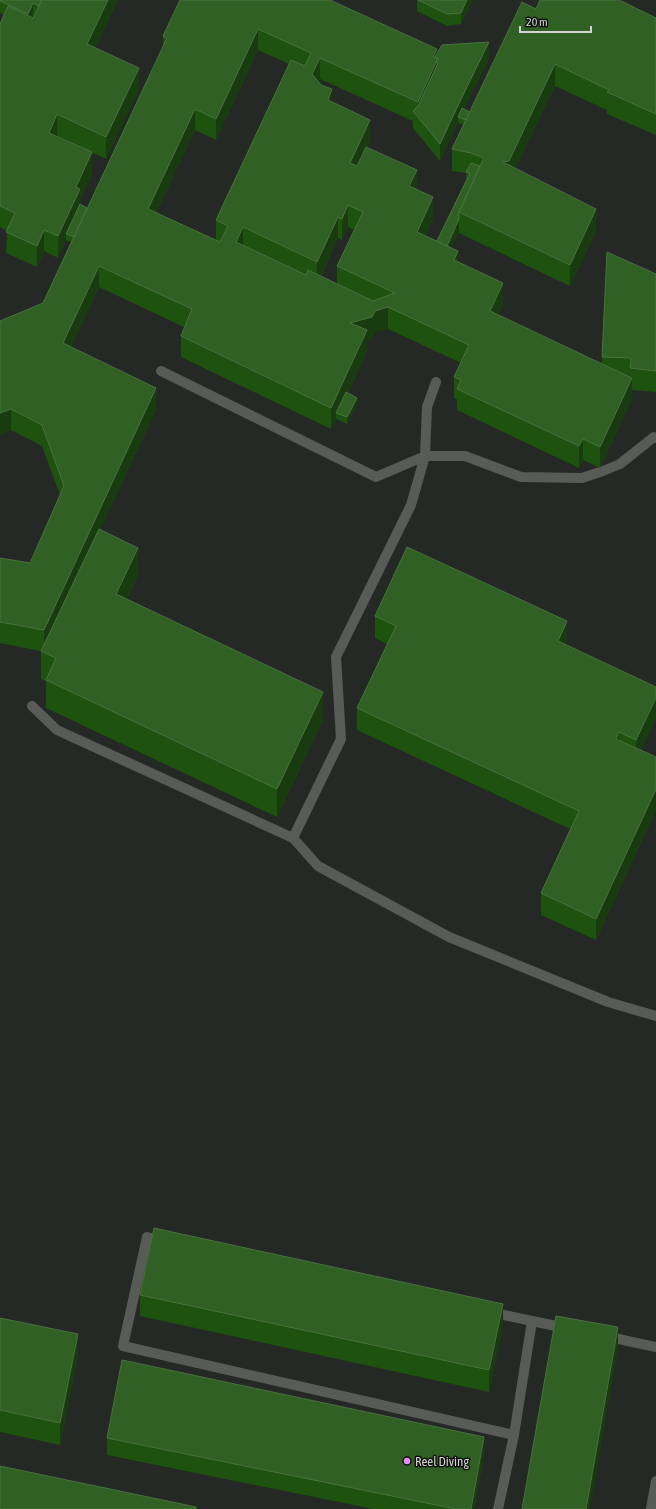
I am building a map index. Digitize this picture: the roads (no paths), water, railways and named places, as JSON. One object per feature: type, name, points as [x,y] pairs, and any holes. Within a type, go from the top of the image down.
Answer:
[{"type":"street","points":[[161,371],[376,477],[425,456],[465,456],[521,477],[582,478],[620,464],[654,437],[656,438]]},
{"type":"street","points":[[293,838],[341,739],[336,657],[411,505],[425,456],[428,407],[436,382]]},
{"type":"street","points":[[32,706],[57,730],[293,838],[318,866],[449,937],[608,1002],[656,1016]]},
{"type":"street","points":[[178,1244],[147,1237],[123,1346],[514,1435]]},
{"type":"street","points":[[478,1310],[578,1331]]},
{"type":"street","points":[[498,1509],[514,1435],[532,1321]]},
{"type":"street","points":[[594,1334],[656,1347]]},
{"type":"street","points":[[652,1509],[656,1481]]},
{"type":"place","name":"Reel Diving","points":[[407,1461]]}]
